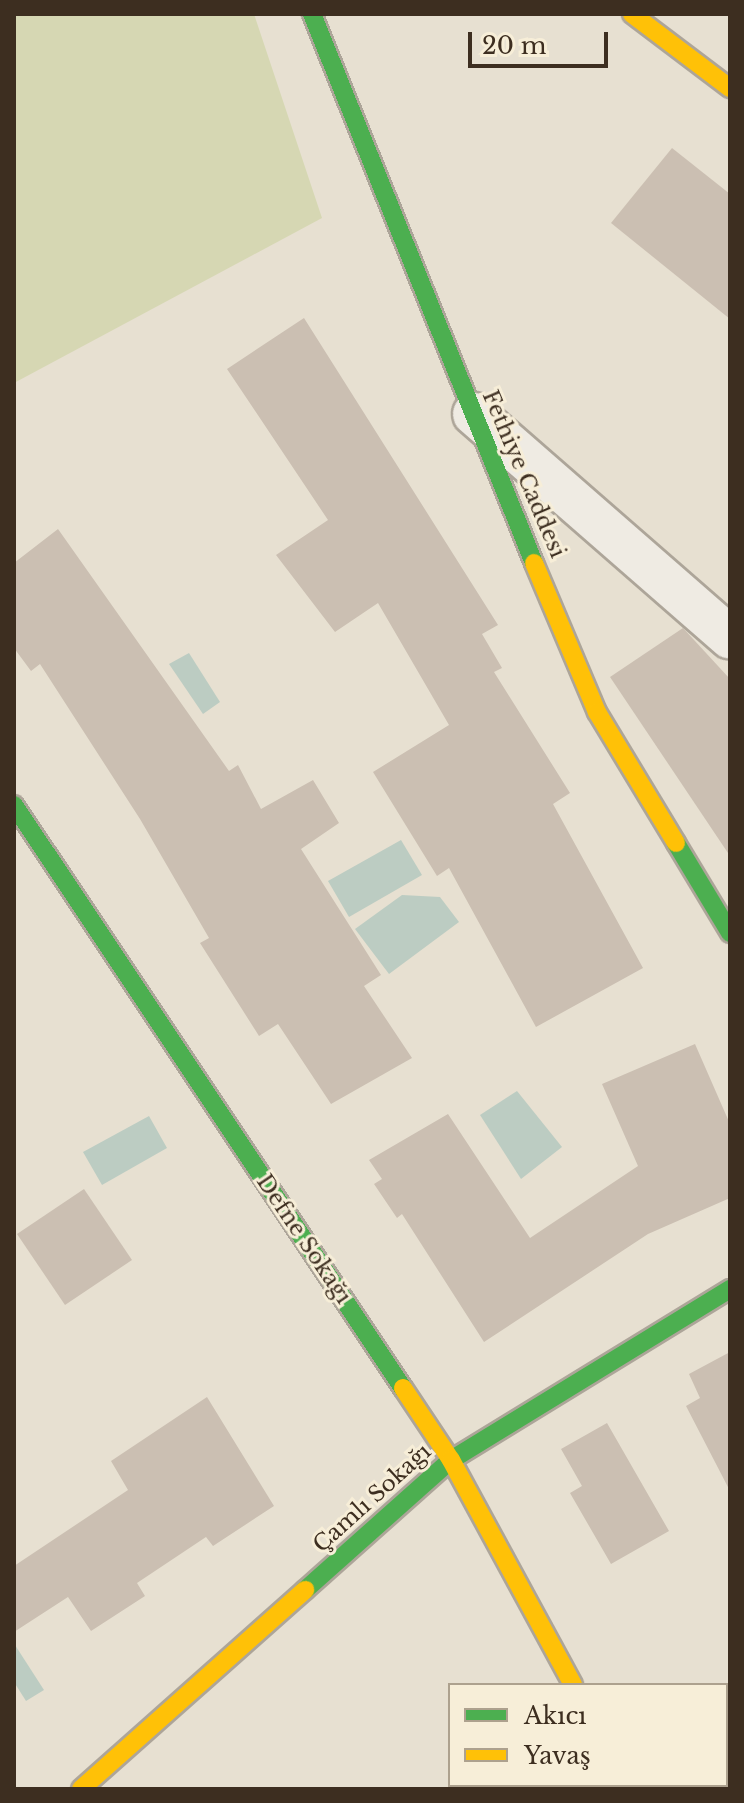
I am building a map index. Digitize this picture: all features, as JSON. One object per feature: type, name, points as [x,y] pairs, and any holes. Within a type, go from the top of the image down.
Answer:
[{"type":"street","name":"Fethiye Caddesi","points":[[312,14],[597,712],[730,933]]},
{"type":"street","points":[[632,14],[730,88]]},
{"type":"street","points":[[474,414],[730,637]]},
{"type":"street","name":"Defne Sokağı","points":[[14,805],[451,1460],[572,1683]]},
{"type":"street","name":"Çamlı Sokağı","points":[[81,1789],[451,1460],[730,1289]]},
{"type":"green space","points":[[14,14],[254,14],[322,218],[14,383]]},
{"type":"shaded area","points":[[189,653],[220,702],[203,714],[169,664]]},
{"type":"shaded area","points":[[401,840],[422,875],[349,917],[328,881]]},
{"type":"shaded area","points":[[402,895],[440,897],[459,922],[389,974],[355,929]]},
{"type":"shaded area","points":[[517,1091],[562,1147],[521,1179],[480,1115]]},
{"type":"shaded area","points":[[149,1116],[167,1148],[102,1185],[83,1152]]},
{"type":"shaded area","points":[[15,1645],[44,1690],[26,1701],[14,1682]]},
{"type":"building","points":[[672,148],[730,194],[730,319],[611,223]]},
{"type":"building","points":[[304,318],[498,625],[482,634],[502,668],[494,672],[570,793],[553,804],[643,968],[536,1027],[449,868],[437,876],[373,772],[449,725],[378,603],[335,632],[276,555],[328,520],[227,369]]},
{"type":"building","points":[[58,529],[229,771],[238,765],[261,809],[313,780],[339,823],[301,849],[381,975],[364,986],[412,1058],[331,1104],[278,1024],[259,1036],[200,943],[209,938],[140,819],[40,664],[31,671],[14,648],[14,563]]},
{"type":"building","points":[[683,628],[730,679],[730,856],[610,677]]},
{"type":"building","points":[[695,1044],[730,1124],[730,1198],[648,1234],[484,1342],[402,1214],[397,1218],[374,1184],[382,1179],[369,1160],[448,1114],[530,1238],[638,1166],[602,1084]]},
{"type":"building","points":[[84,1189],[132,1260],[65,1305],[17,1234]]},
{"type":"building","points":[[730,1352],[730,1491],[686,1406],[700,1398],[689,1374]]},
{"type":"building","points":[[207,1397],[274,1506],[213,1546],[206,1537],[137,1583],[145,1596],[91,1631],[68,1597],[14,1632],[14,1566],[128,1490],[111,1461]]},
{"type":"building","points":[[607,1423],[669,1531],[611,1564],[570,1493],[582,1486],[561,1449]]},
{"type":"traffic: fast","points":[[312,14],[534,563]]},
{"type":"traffic: fast","points":[[14,805],[403,1388]]},
{"type":"traffic: fast","points":[[676,843],[730,933]]},
{"type":"traffic: fast","points":[[305,1590],[451,1460],[730,1289]]},
{"type":"traffic: slow","points":[[632,14],[730,88]]},
{"type":"traffic: slow","points":[[534,563],[597,712],[676,843]]},
{"type":"traffic: slow","points":[[403,1388],[451,1460],[572,1683]]},
{"type":"traffic: slow","points":[[81,1789],[305,1590]]}]
